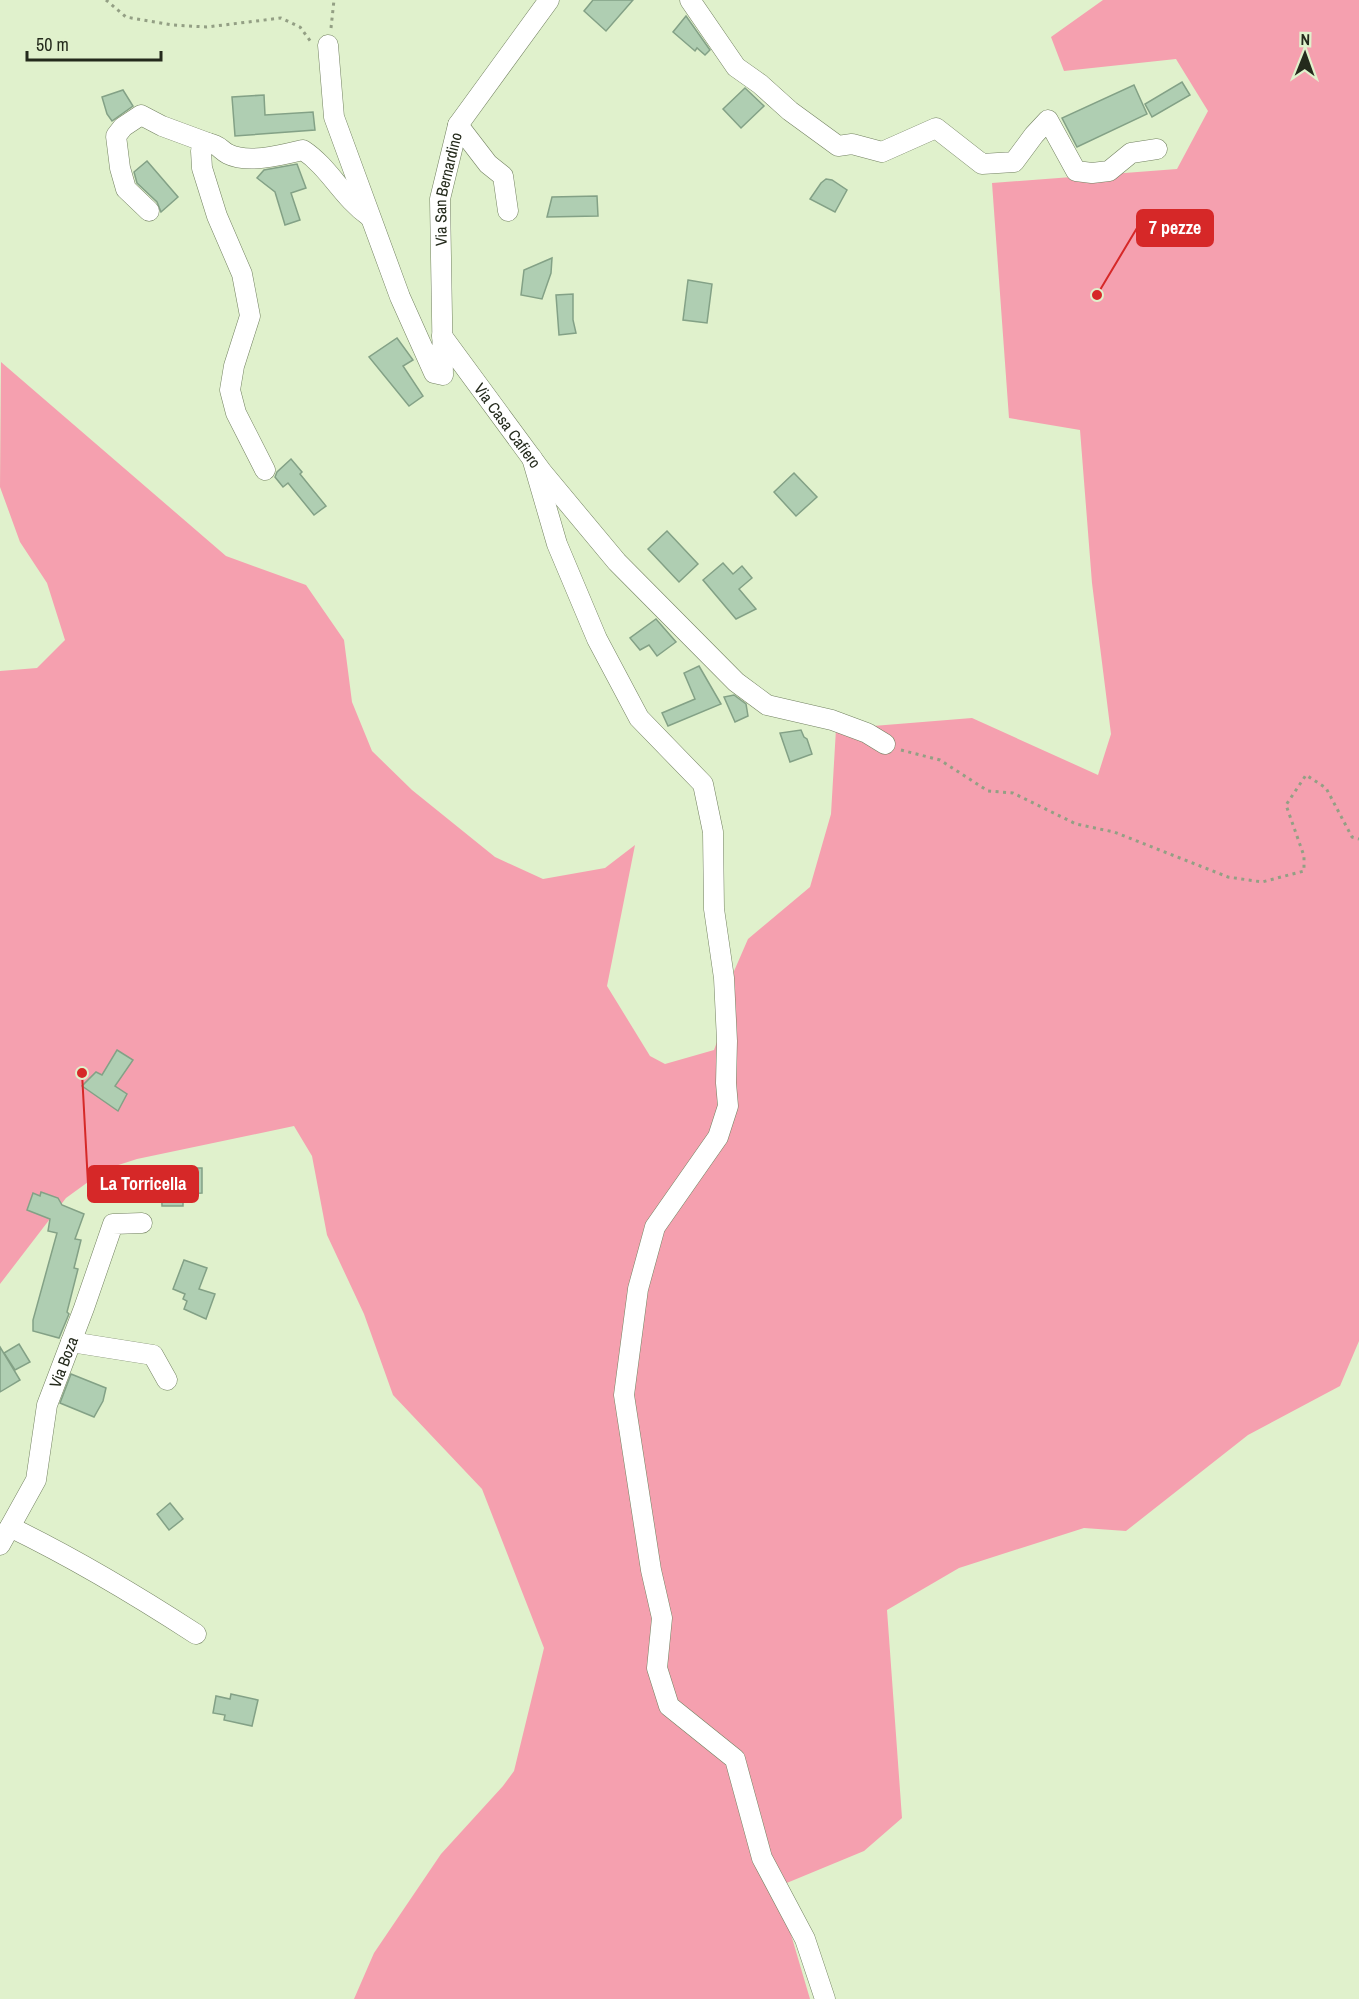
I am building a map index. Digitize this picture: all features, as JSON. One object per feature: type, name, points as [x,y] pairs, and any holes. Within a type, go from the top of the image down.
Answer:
[{"type":"street","name":"Via San Bernardino","points":[[442,336],[440,199],[458,125],[549,0]]},
{"type":"street","points":[[690,0],[736,67],[838,146],[852,144],[882,152],[936,128],[982,164],[1014,162],[1048,120],[1076,171],[1092,173],[1109,171],[1131,153],[1157,149]]},
{"type":"street","points":[[328,45],[334,117],[400,297],[434,373],[443,375],[442,336]]},
{"type":"street","points":[[149,211],[126,189],[120,168],[116,136],[123,127],[141,115],[162,126],[218,145],[227,154],[238,157],[273,157],[303,150],[317,160],[347,198],[370,217]]},
{"type":"street","points":[[458,125],[488,165],[503,176],[508,211]]},
{"type":"street","points":[[208,143],[201,151],[201,168],[217,216],[242,274],[250,316],[234,366],[230,390],[236,413],[265,470]]},
{"type":"street","name":"Via Casa Cafiero","points":[[442,336],[532,458],[617,562],[736,682],[767,705],[832,720],[867,733],[885,744]]},
{"type":"street","points":[[532,458],[557,544],[597,639],[639,718],[703,784],[712,832],[714,909],[724,978],[728,1106],[718,1137],[655,1227],[638,1289],[624,1395],[651,1570],[662,1618],[657,1668],[669,1706],[735,1760],[762,1858],[805,1939],[825,1999]]},
{"type":"street","name":"Via Boza","points":[[0,1545],[36,1480],[47,1405],[113,1224],[142,1223]]},
{"type":"street","points":[[70,1342],[153,1355],[167,1380]]},
{"type":"street","points":[[10,1527],[51,1547],[196,1634]]},
{"type":"path","points":[[106,0],[126,17],[172,26],[207,27],[281,18],[300,27],[318,50],[328,45],[334,0]]},
{"type":"path","points":[[885,744],[940,760],[988,791],[1013,793],[1076,824],[1114,832],[1228,877],[1262,882],[1304,871],[1304,856],[1286,805],[1306,775],[1326,788],[1352,837],[1359,839]]},
{"type":"shaded area","points":[[1103,0],[1359,0],[1359,1341],[1340,1386],[1248,1435],[1126,1531],[1084,1528],[959,1568],[887,1610],[902,1818],[864,1851],[777,1887],[810,1999],[354,1999],[374,1953],[441,1854],[514,1771],[544,1648],[482,1489],[393,1395],[364,1314],[327,1235],[312,1156],[294,1126],[137,1159],[106,1169],[66,1198],[0,1284],[0,671],[37,668],[65,640],[47,583],[20,542],[0,487],[1,362],[226,556],[306,585],[344,640],[352,702],[372,751],[412,790],[495,857],[543,879],[605,868],[635,845],[607,986],[650,1056],[665,1064],[714,1050],[725,1020],[728,985],[748,939],[810,887],[831,814],[836,729],[972,718],[1098,775],[1111,734],[1092,583],[1080,430],[1009,418],[992,183],[1177,169],[1208,111],[1176,59],[1064,71],[1051,37]]},
{"type":"building","points":[[593,0],[633,0],[606,31],[584,11]]},
{"type":"building","points":[[686,16],[710,50],[705,55],[697,48],[695,51],[673,32]]},
{"type":"building","points":[[1182,82],[1190,95],[1152,117],[1145,104]]},
{"type":"building","points":[[1134,85],[1147,114],[1077,147],[1062,118]]},
{"type":"building","points":[[745,88],[764,106],[741,128],[723,109]]},
{"type":"building","points":[[123,90],[133,106],[112,121],[107,114],[102,97]]},
{"type":"building","points":[[264,95],[265,115],[313,112],[315,130],[235,136],[232,97]]},
{"type":"building","points":[[147,161],[178,197],[161,212],[157,202],[137,183],[134,172]]},
{"type":"building","points":[[297,164],[306,188],[291,193],[300,220],[285,225],[275,192],[257,178],[264,170]]},
{"type":"building","points":[[826,179],[832,180],[847,190],[835,212],[810,199]]},
{"type":"building","points":[[597,196],[598,216],[547,217],[552,197]]},
{"type":"building","points":[[552,258],[551,273],[542,299],[521,295],[524,270]]},
{"type":"building","points":[[688,280],[712,284],[707,323],[683,320]]},
{"type":"building","points":[[573,294],[573,320],[576,333],[559,335],[556,295]]},
{"type":"building","points":[[397,338],[413,360],[403,366],[423,396],[409,406],[369,357]]},
{"type":"building","points":[[291,459],[326,506],[314,515],[288,483],[283,487],[275,477],[277,472]]},
{"type":"building","points":[[794,473],[817,497],[796,516],[774,492]]},
{"type":"building","points":[[667,531],[698,564],[679,582],[648,549]]},
{"type":"building","points":[[723,563],[733,574],[742,566],[752,578],[739,589],[756,609],[736,619],[703,580]]},
{"type":"building","points":[[656,619],[676,642],[657,656],[649,645],[640,650],[630,638]]},
{"type":"building","points":[[699,666],[721,704],[668,726],[662,713],[695,699],[684,673]]},
{"type":"building","points":[[734,695],[746,704],[748,716],[735,722],[724,697]]},
{"type":"building","points":[[801,730],[812,754],[790,762],[780,733]]},
{"type":"building","points":[[117,1050],[133,1060],[115,1086],[127,1094],[118,1111],[82,1086],[96,1072],[102,1075]]},
{"type":"building","points":[[173,1168],[202,1168],[202,1193],[183,1194],[183,1206],[162,1206],[161,1172],[174,1172]]},
{"type":"building","points":[[41,1192],[58,1198],[62,1205],[84,1214],[75,1239],[81,1240],[74,1268],[78,1269],[67,1312],[69,1314],[59,1338],[33,1331],[33,1320],[57,1233],[48,1231],[50,1219],[27,1210],[33,1193],[40,1196]]},
{"type":"building","points":[[184,1260],[207,1268],[199,1289],[215,1294],[206,1319],[184,1309],[187,1301],[183,1299],[185,1294],[173,1289]]},
{"type":"building","points":[[19,1344],[30,1362],[15,1370],[4,1353]]},
{"type":"building","points":[[0,1347],[20,1380],[0,1392]]},
{"type":"building","points":[[71,1374],[106,1388],[103,1401],[94,1417],[60,1403]]},
{"type":"building","points":[[170,1503],[183,1519],[169,1530],[157,1514]]},
{"type":"building","points":[[231,1694],[258,1700],[252,1726],[224,1720],[225,1715],[213,1713],[216,1696],[230,1699]]},
{"type":"place","name":"7 pezze","points":[[1097,295]]},
{"type":"place","name":"La Torricella","points":[[82,1073]]}]
